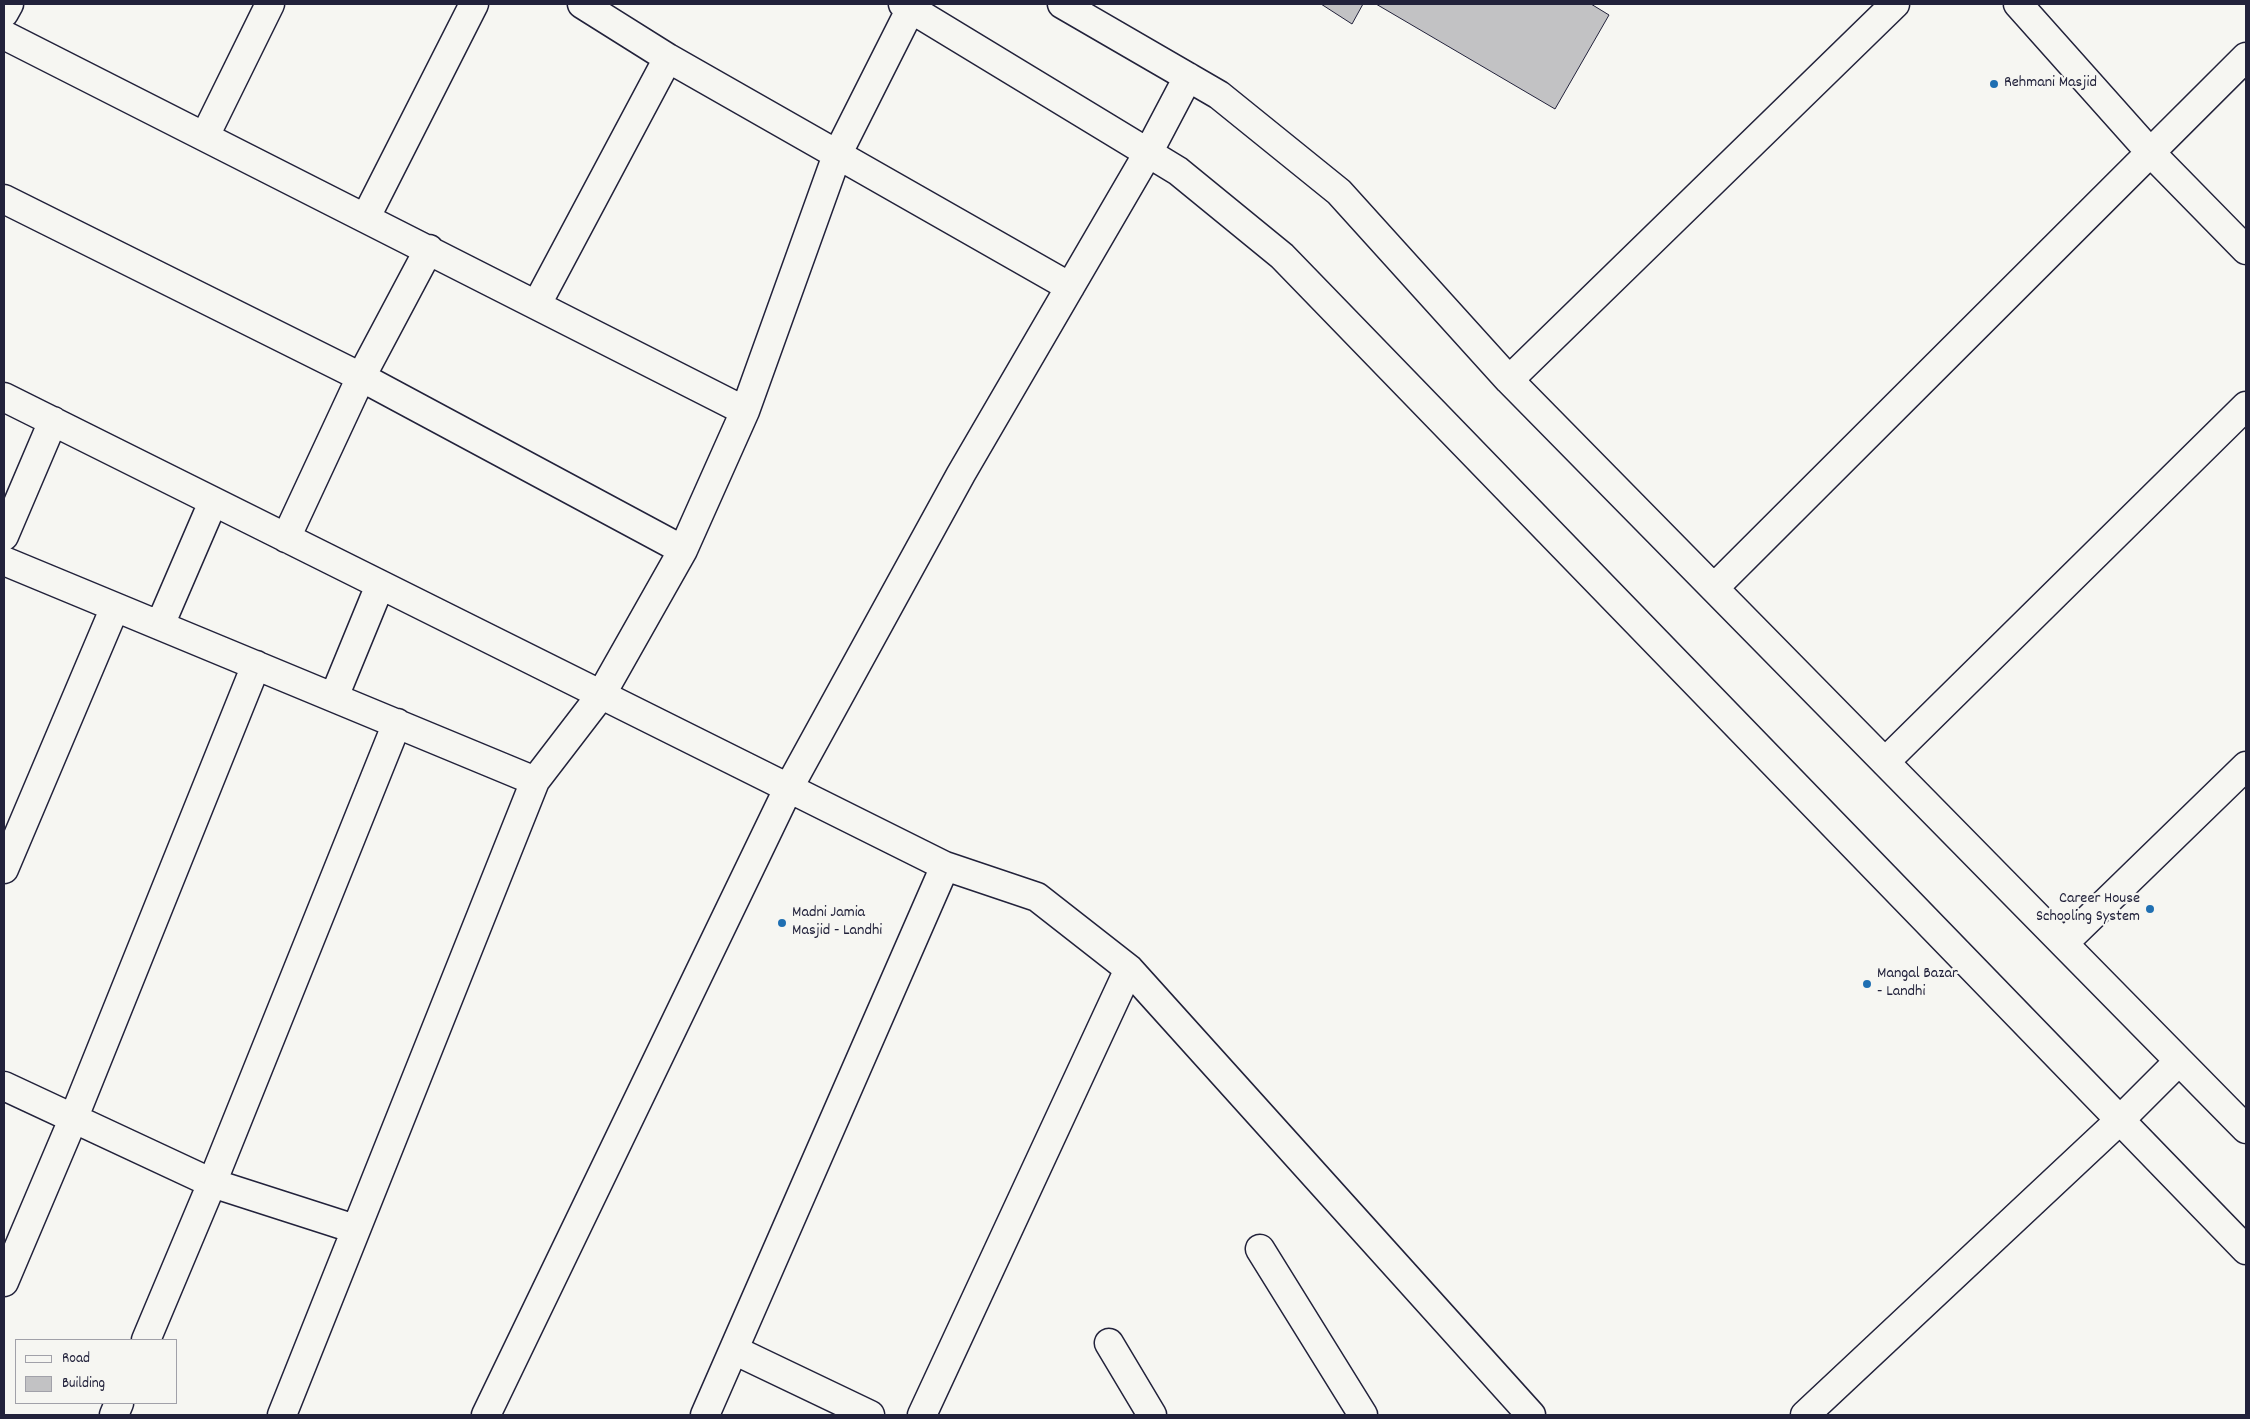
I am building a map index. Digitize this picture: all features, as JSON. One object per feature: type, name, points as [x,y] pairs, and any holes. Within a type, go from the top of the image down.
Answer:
[{"type":"street","points":[[4,13],[9,4]]},
{"type":"street","points":[[204,136],[270,4]]},
{"type":"street","points":[[366,218],[474,4]]},
{"type":"street","points":[[582,4],[668,58],[1070,287]]},
{"type":"street","points":[[1062,4],[1219,95],[1339,192],[1508,380],[2179,1061],[2245,1124]]},
{"type":"street","points":[[1508,380],[1895,4]]},
{"type":"street","points":[[2018,4],[2150,152],[2246,250]]},
{"type":"street","points":[[282,1415],[535,780],[601,695],[683,550],[745,411],[837,155],[907,6],[1178,171],[1282,256],[2246,1250]]},
{"type":"street","points":[[4,34],[745,411]]},
{"type":"street","points":[[1714,588],[2246,57]]},
{"type":"street","points":[[537,304],[668,58]]},
{"type":"street","points":[[486,1415],[788,789],[961,474],[1148,153],[1188,77]]},
{"type":"street","points":[[4,199],[361,377],[683,550]]},
{"type":"street","points":[[286,538],[361,377],[429,250]]},
{"type":"street","points":[[4,397],[945,866],[1037,897],[1129,969],[1532,1415]]},
{"type":"street","points":[[1885,762],[2246,406]]},
{"type":"street","points":[[4,536],[53,421]]},
{"type":"street","points":[[160,625],[214,502]]},
{"type":"street","points":[[4,561],[535,780]]},
{"type":"street","points":[[334,697],[380,585]]},
{"type":"street","points":[[4,869],[115,607]]},
{"type":"street","points":[[4,1282],[74,1117],[256,665]]},
{"type":"street","points":[[146,1339],[212,1182],[397,723]]},
{"type":"street","points":[[2064,943],[2246,766]]},
{"type":"street","points":[[705,1415],[945,866]]},
{"type":"street","points":[[922,1415],[1129,969]]},
{"type":"street","points":[[1805,1415],[2120,1120],[2179,1061]]},
{"type":"street","points":[[4,1086],[212,1182],[355,1229]]},
{"type":"street","points":[[1260,1249],[1363,1415]]},
{"type":"street","points":[[1109,1343],[1152,1415]]},
{"type":"street","points":[[734,1350],[870,1415]]},
{"type":"building","points":[[1321,4],[1363,4],[1352,24]]},
{"type":"building","points":[[1376,4],[1591,4],[1609,15],[1555,109]]},
{"type":"place","name":"Rehmani Masjid","points":[[1994,84]]},
{"type":"place","name":"Career House Schooling System","points":[[2150,909]]},
{"type":"place","name":"Madni Jamia Masjid - Landhi","points":[[782,923]]},
{"type":"place","name":"Mangal Bazar - Landhi","points":[[1867,984]]}]
